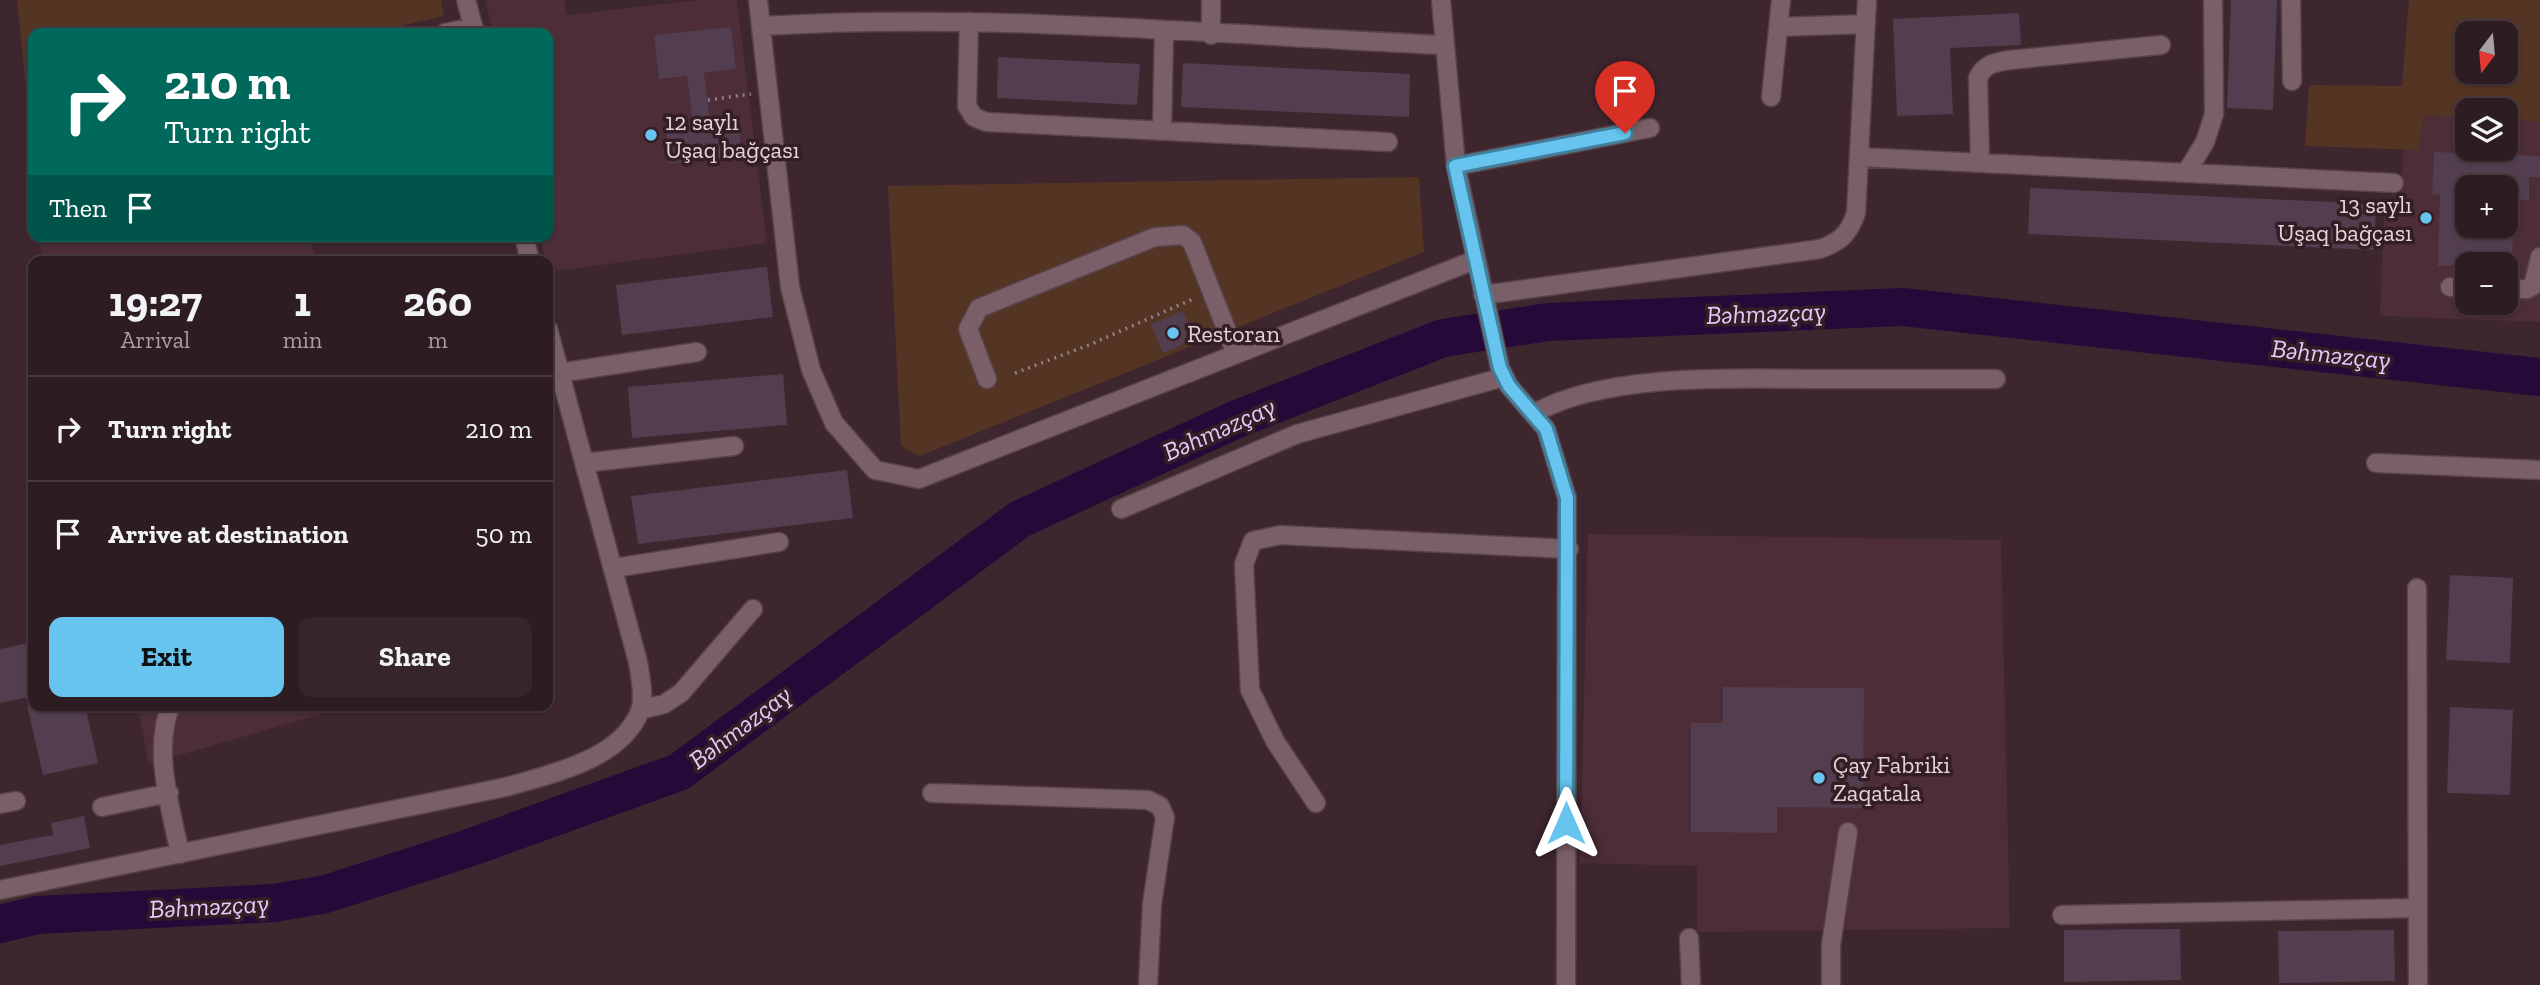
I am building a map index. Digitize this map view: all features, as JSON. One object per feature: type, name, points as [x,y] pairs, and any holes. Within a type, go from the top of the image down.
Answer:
[{"type":"street","points":[[466,0],[473,28]]},
{"type":"street","points":[[758,0],[790,286],[811,370],[834,423],[875,470],[919,479],[1475,260]]},
{"type":"street","points":[[1210,35],[1211,0]]},
{"type":"street","points":[[1441,0],[1455,166],[1502,373],[1546,429],[1567,498],[1569,550],[1566,985]]},
{"type":"street","points":[[1772,97],[1781,0]]},
{"type":"street","points":[[1485,301],[1820,249],[1837,243],[1851,229],[1856,214],[1867,0]]},
{"type":"street","points":[[2186,173],[2205,142],[2214,114],[2213,0]]},
{"type":"street","points":[[2291,0],[2292,81]]},
{"type":"street","points":[[761,26],[858,20],[969,22],[1444,45]]},
{"type":"street","points":[[969,22],[967,106],[974,117],[986,122],[1388,142]]},
{"type":"street","points":[[1779,27],[1866,24]]},
{"type":"street","points":[[1161,131],[1164,32]]},
{"type":"street","points":[[1979,163],[1978,78],[1982,69],[2010,60],[2161,45]]},
{"type":"street","points":[[1455,166],[1650,128]]},
{"type":"street","points":[[1859,157],[2394,183]]},
{"type":"street","points":[[987,379],[968,329],[979,308],[1155,237],[1183,235],[1192,242],[1236,354]]},
{"type":"street","points":[[2518,289],[2533,286],[2540,257]]},
{"type":"street","points":[[0,890],[506,787],[583,762],[624,734],[640,710],[638,662],[553,349]]},
{"type":"street","points":[[559,373],[697,352]]},
{"type":"street","points":[[1121,509],[1297,434],[1502,373]]},
{"type":"street","points":[[1535,413],[1560,399],[1591,391],[1714,378],[1996,379]]},
{"type":"street","points":[[584,463],[734,446]]},
{"type":"street","points":[[2376,464],[2540,470]]},
{"type":"street","points":[[1316,803],[1275,741],[1250,690],[1244,564],[1253,541],[1280,535],[1569,550]]},
{"type":"street","points":[[614,568],[779,542]]},
{"type":"street","points":[[2417,588],[2418,985]]},
{"type":"street","points":[[640,710],[664,704],[681,693],[753,609]]},
{"type":"street","points":[[169,711],[165,720],[169,793],[180,853]]},
{"type":"street","points":[[102,807],[169,793]]},
{"type":"street","points":[[932,793],[1148,800],[1160,806],[1165,817],[1152,904],[1147,985]]},
{"type":"street","points":[[1831,985],[1832,933],[1848,832]]},
{"type":"street","points":[[2062,915],[2418,908]]},
{"type":"street","points":[[1689,937],[1691,985]]},
{"type":"path","points":[[708,100],[767,92]]},
{"type":"path","points":[[1015,373],[1089,345],[1210,290]]},
{"type":"shaded area","points":[[17,0],[441,0],[444,16],[392,28],[28,28],[26,86]]},
{"type":"shaded area","name":"12 saylı Uşaq bağçası","points":[[485,0],[564,0],[567,15],[698,0],[737,0],[767,243],[553,271],[553,256],[544,256],[541,242],[553,242],[553,28],[492,28]]},
{"type":"shaded area","points":[[2409,0],[2540,0],[2540,122],[2518,121],[2518,98],[2455,98],[2455,117],[2424,116],[2419,150],[2305,146],[2309,85],[2402,86]]},
{"type":"shaded area","name":"13 saylı Uşaq bağçası","points":[[2424,116],[2455,117],[2455,161],[2518,161],[2518,121],[2540,122],[2540,322],[2380,316],[2384,210],[2400,210],[2403,149],[2419,149]]},
{"type":"shaded area","points":[[1419,177],[1424,252],[920,456],[901,446],[888,186]]},
{"type":"shaded area","points":[[40,242],[310,242],[315,256],[42,256]]},
{"type":"shaded area","points":[[1588,534],[2001,540],[2010,928],[1697,932],[1697,866],[1580,863]]},
{"type":"shaded area","points":[[138,711],[331,711],[149,764]]},
{"type":"building","points":[[2231,0],[2277,0],[2273,110],[2227,108]]},
{"type":"building","points":[[2019,13],[2021,45],[1950,48],[1953,114],[1897,116],[1893,19]]},
{"type":"building","points":[[731,27],[736,69],[704,73],[710,121],[738,117],[742,156],[670,164],[665,126],[693,123],[687,76],[659,79],[654,35]]},
{"type":"building","points":[[998,57],[1140,64],[1137,105],[997,98]]},
{"type":"building","points":[[1183,63],[1410,74],[1409,117],[1181,107]]},
{"type":"building","points":[[2434,152],[2455,153],[2455,161],[2518,161],[2518,155],[2540,156],[2540,177],[2529,177],[2529,200],[2518,200],[2518,175],[2455,175],[2455,238],[2513,238],[2512,252],[2455,252],[2455,266],[2438,266],[2440,195],[2432,194]]},
{"type":"building","points":[[2030,188],[2376,204],[2374,250],[2028,234]]},
{"type":"building","points":[[767,267],[773,317],[622,335],[616,285]]},
{"type":"building","points":[[1183,311],[1195,340],[1163,353],[1151,324]]},
{"type":"building","points":[[783,374],[787,425],[632,438],[628,387]]},
{"type":"building","points":[[847,470],[853,518],[638,544],[631,496]]},
{"type":"building","points":[[2450,575],[2513,578],[2510,663],[2446,660]]},
{"type":"building","points":[[28,643],[28,697],[0,703],[0,649]]},
{"type":"building","points":[[1723,687],[1864,688],[1863,808],[1777,807],[1777,833],[1691,832],[1691,723],[1723,723]]},
{"type":"building","points":[[2450,707],[2513,710],[2510,795],[2447,793]]},
{"type":"building","points":[[28,711],[86,711],[98,763],[43,775]]},
{"type":"building","points":[[84,816],[90,848],[0,866],[0,845],[53,835],[51,823]]},
{"type":"building","points":[[2180,929],[2181,980],[2064,982],[2064,930]]},
{"type":"building","points":[[2394,930],[2395,981],[2279,983],[2278,931]]},
{"type":"waterway","name":"Bəhməzçay","points":[[0,924],[37,915],[274,903],[326,894],[466,849],[679,772],[1020,519],[1237,419],[1443,338],[1548,322],[1903,307],[2540,377]]},
{"type":"place","name":"12 saylı Uşaq bağçası","points":[[651,135]]},
{"type":"place","name":"13 saylı Uşaq bağçası","points":[[2426,218]]},
{"type":"place","name":"Restoran","points":[[1173,333]]},
{"type":"place","name":"Çay Fabriki Zaqatala","points":[[1819,778]]},
{"type":"route","points":[[1566,823],[1569,550],[1567,498],[1546,429],[1509,386],[1500,368],[1455,166],[1625,133]]}]
